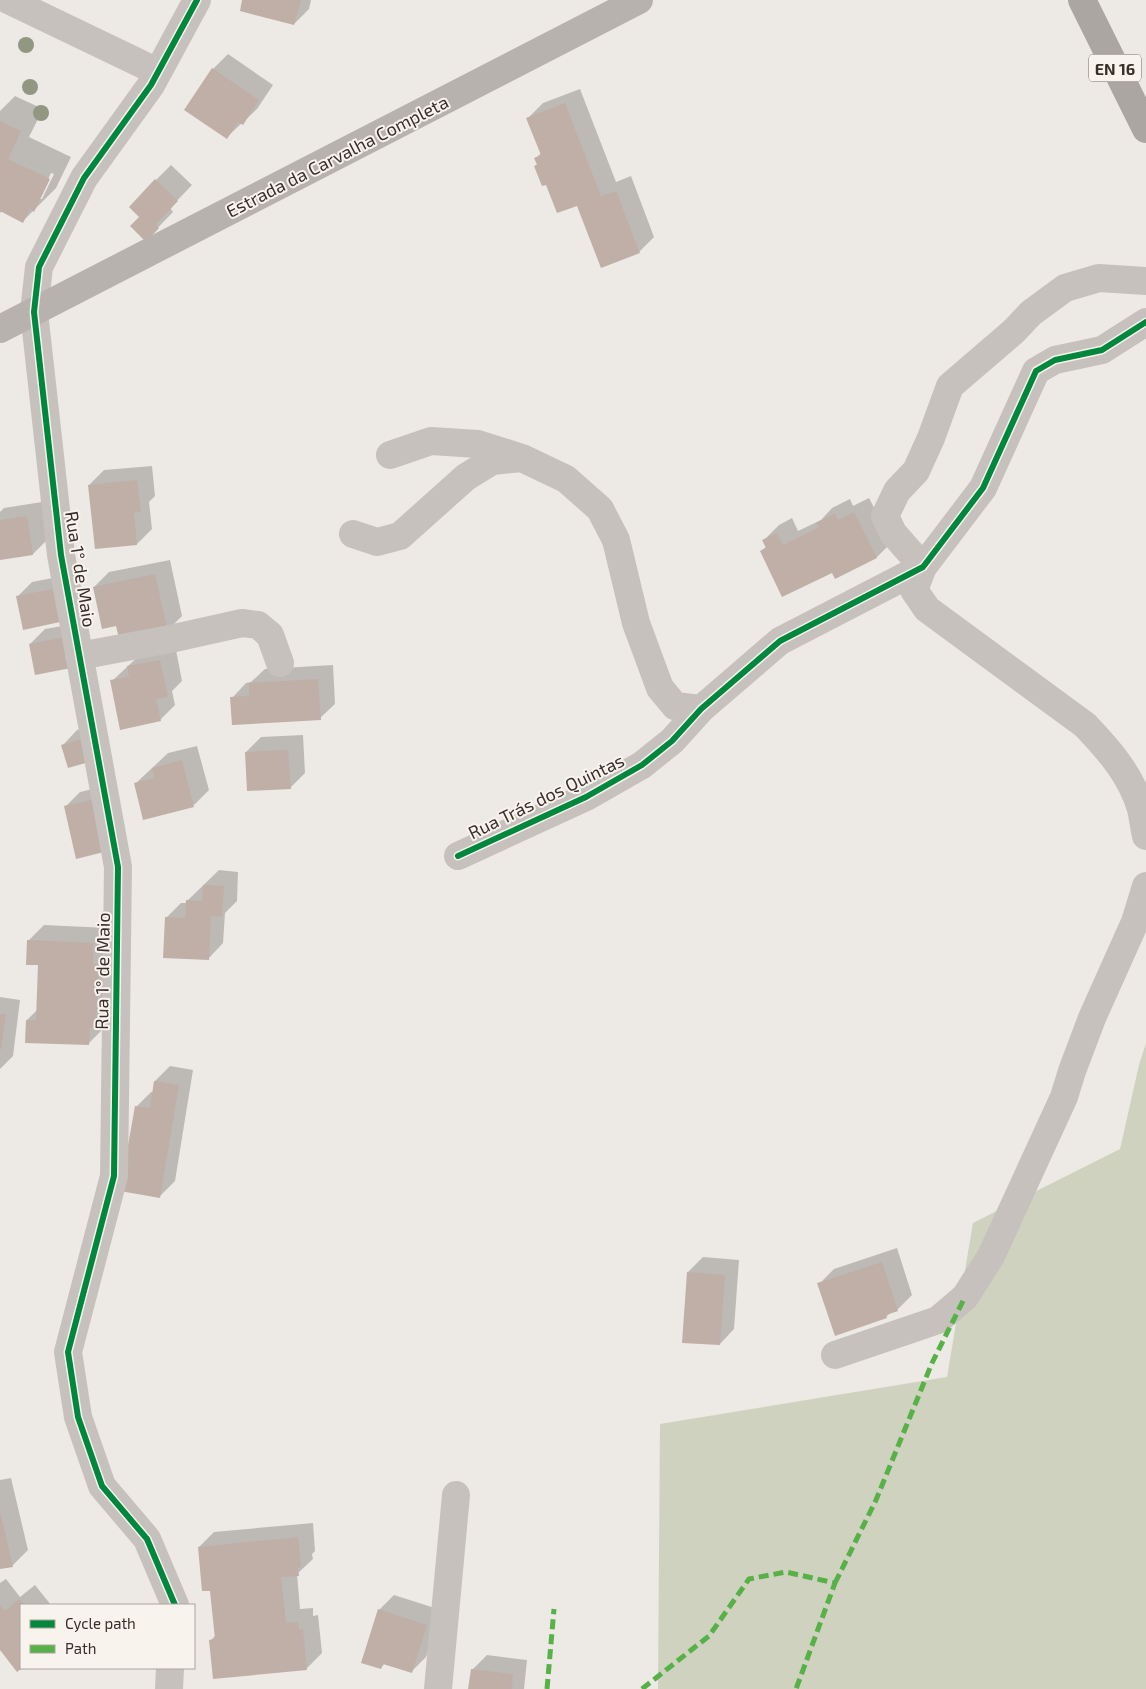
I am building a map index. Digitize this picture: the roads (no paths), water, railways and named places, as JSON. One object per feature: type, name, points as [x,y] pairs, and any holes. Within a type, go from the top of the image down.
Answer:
[{"type":"main road","name":"EN 16","points":[[1082,2],[1146,129]]},
{"type":"street","points":[[8,0],[158,72]]},
{"type":"street","points":[[0,324],[17,304],[39,266],[84,178],[151,84],[197,0]]},
{"type":"street","name":"Estrada da Carvalha Completa","points":[[0,329],[639,0]]},
{"type":"street","points":[[39,266],[46,281],[55,290],[70,293]]},
{"type":"street","name":"Rua 1° de Maio","points":[[39,266],[34,312],[61,554],[118,867],[114,1176],[68,1352],[78,1417],[102,1486],[147,1539],[174,1604]]},
{"type":"street","points":[[1146,281],[1099,278],[1065,288],[1031,314],[950,386],[931,438],[916,471],[897,491],[885,516],[893,533],[923,566],[914,590],[927,609],[1085,725],[1104,745],[1126,774],[1141,808],[1146,836]]},
{"type":"street","name":"Rua Trás dos Quintas","points":[[458,856],[586,797],[642,765],[672,741],[701,709],[780,641],[923,566],[982,488],[1036,371],[1055,360],[1102,350],[1146,322]]},
{"type":"street","points":[[390,455],[431,441],[478,444],[522,458],[566,479],[600,510],[616,540],[636,623],[660,688],[674,706],[701,709]]},
{"type":"street","points":[[353,534],[377,542],[400,536],[466,477],[492,461],[522,458]]},
{"type":"street","points":[[79,656],[242,623],[258,625],[270,635],[280,663]]},
{"type":"street","points":[[835,1356],[938,1320],[965,1297],[991,1256],[1064,1097],[1092,1018],[1135,922],[1146,886]]},
{"type":"street","points":[[438,1689],[456,1495]]},
{"type":"street","points":[[169,1689],[170,1669]]}]
